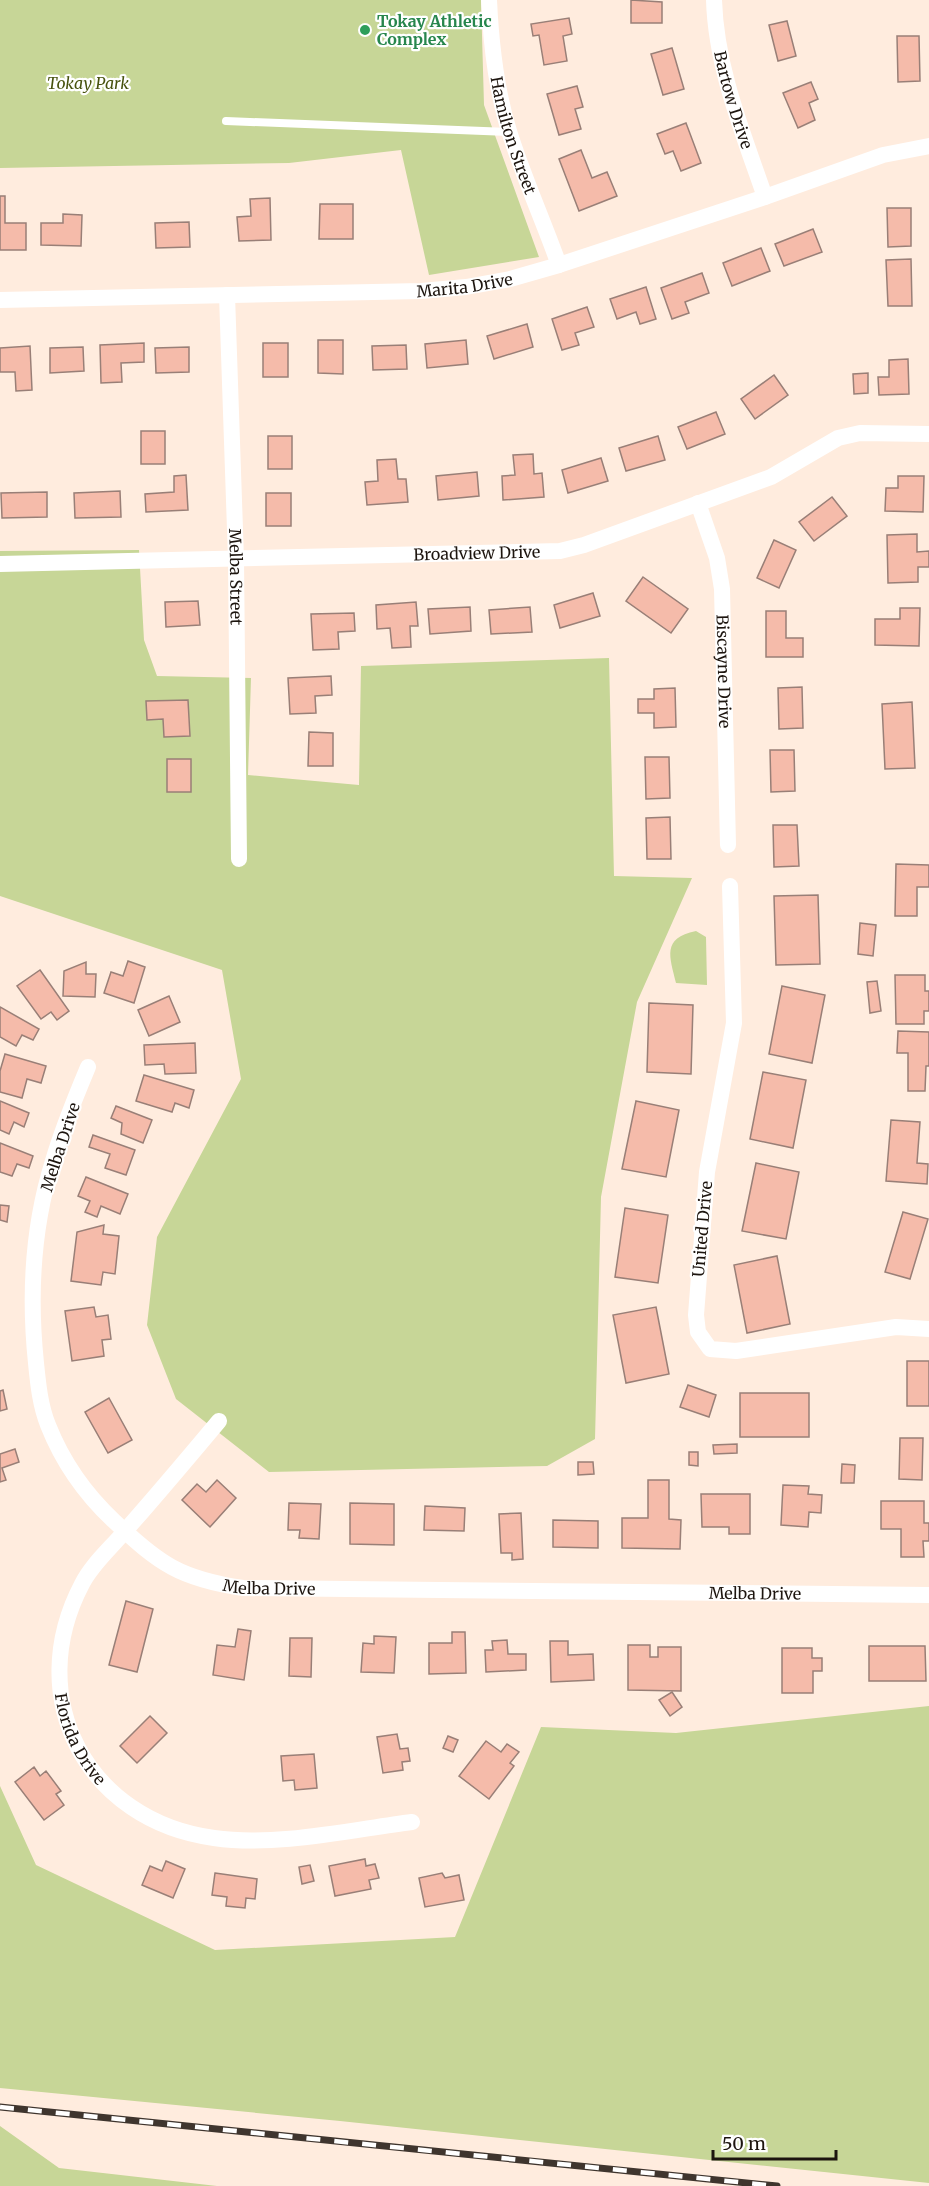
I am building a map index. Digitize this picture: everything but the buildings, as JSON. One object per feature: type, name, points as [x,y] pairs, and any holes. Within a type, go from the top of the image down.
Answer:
[{"type":"street","name":"Hamilton Street","points":[[489,0],[491,43],[509,132],[559,265]]},
{"type":"street","name":"Bartow Drive","points":[[714,0],[714,20],[728,88],[765,197]]},
{"type":"street","name":"Marita Drive","points":[[0,300],[432,290],[466,287],[510,279],[559,265],[765,197],[883,155],[929,146]]},
{"type":"street","name":"Marita Drive","points":[[909,151],[929,153]]},
{"type":"street","name":"Melba Street","points":[[227,295],[236,559],[239,859]]},
{"type":"street","name":"Broadview Drive","points":[[0,564],[560,551],[584,545],[771,477],[838,438],[860,433],[929,434]]},
{"type":"street","name":"Biscayne Drive","points":[[698,503],[717,558],[722,589],[728,845]]},
{"type":"street","name":"United Drive","points":[[730,886],[734,1023],[707,1172],[696,1315],[698,1332],[710,1349],[736,1351],[896,1327],[929,1329]]},
{"type":"street","name":"Melba Drive","points":[[88,1067],[52,1161],[38,1221],[32,1326],[38,1385],[47,1422],[61,1455],[76,1479],[94,1502],[157,1559],[178,1572],[197,1579],[243,1588],[929,1595]]},
{"type":"street","name":"Florida Drive","points":[[219,1421],[82,1583],[63,1637],[60,1664],[61,1696],[68,1726],[77,1749],[112,1792],[137,1811],[160,1824],[183,1832],[237,1841],[283,1839],[412,1822]]},
{"type":"lane","points":[[226,122],[509,132]]},
{"type":"green space","name":"Tokay Park","points":[[0,0],[481,0],[484,105],[539,257],[429,275],[401,150],[289,163],[0,168]]},
{"type":"green space","points":[[139,550],[144,640],[157,676],[251,678],[248,775],[359,785],[361,666],[609,658],[614,876],[692,878],[637,1002],[601,1197],[595,1439],[547,1466],[269,1472],[176,1399],[147,1325],[157,1237],[241,1079],[222,970],[0,896],[0,551]]},
{"type":"green space","points":[[696,931],[706,937],[707,985],[676,983],[670,957],[673,944],[677,938]]},
{"type":"green space","points":[[929,1706],[929,2183],[0,2088],[0,1786],[36,1865],[215,1950],[455,1937],[541,1727],[676,1733]]},
{"type":"green space","points":[[0,2126],[59,2168],[217,2186],[0,2186]]},
{"type":"railway","points":[[0,2107],[777,2186]]},
{"type":"place","name":"Tokay Athletic Complex","points":[[365,30]]}]
